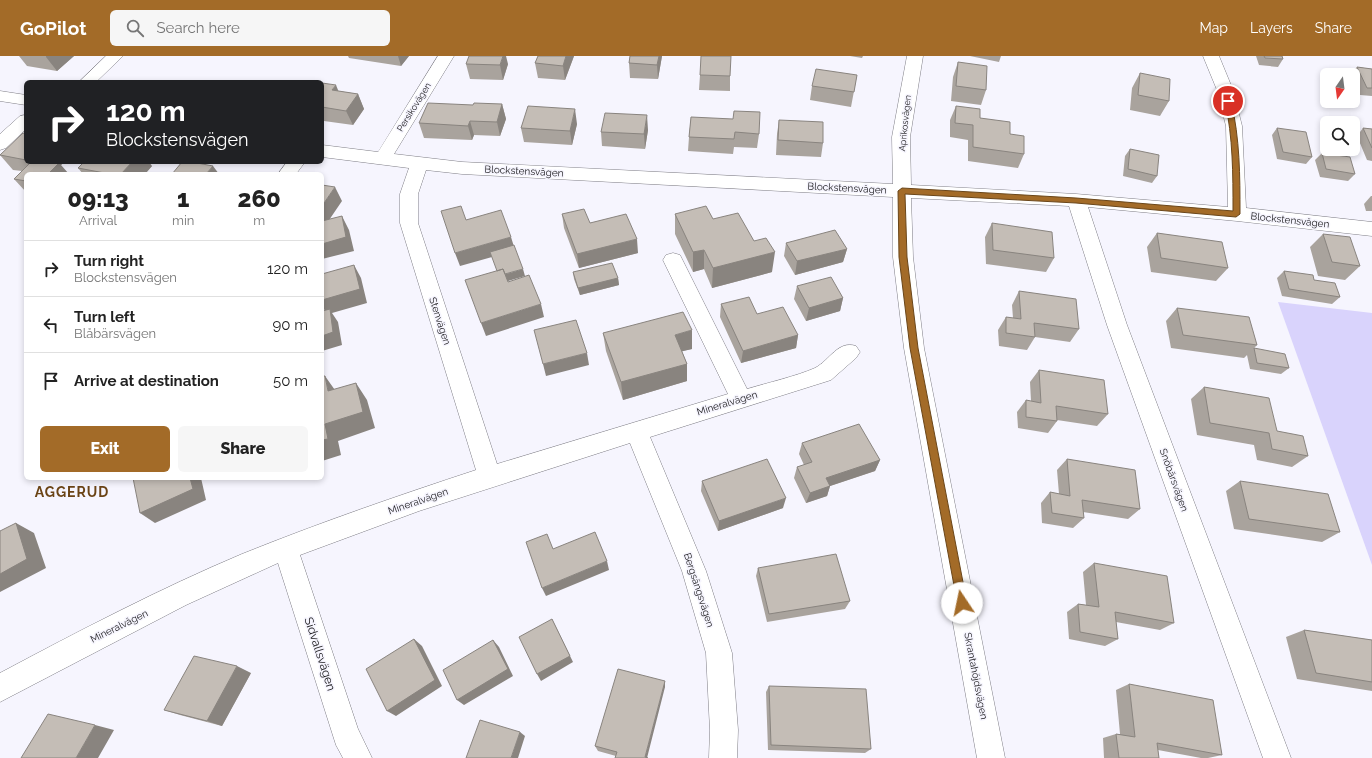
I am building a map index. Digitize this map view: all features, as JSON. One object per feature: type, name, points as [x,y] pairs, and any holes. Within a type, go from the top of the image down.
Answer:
[{"type":"street","points":[[89,80],[115,56]]},
{"type":"street","name":"Persikovägen","points":[[382,159],[446,56]]},
{"type":"street","name":"Aprikosvägen","points":[[902,191],[901,137],[915,56]]},
{"type":"street","points":[[1211,56],[1225,90],[1233,124],[1236,152],[1236,214]]},
{"type":"street","points":[[0,96],[24,100]]},
{"type":"street","points":[[0,144],[24,122]]},
{"type":"street","name":"Blockstensvägen","points":[[324,151],[418,164],[478,169],[1076,200],[1236,214],[1372,229]]},
{"type":"street","name":"Stenvägen","points":[[418,164],[409,194],[409,223],[490,477]]},
{"type":"street","name":"Skrantahöjdsvägen","points":[[902,191],[903,257],[914,348],[991,758]]},
{"type":"street","name":"Snöbärsvägen","points":[[1076,200],[1117,324],[1277,758]]},
{"type":"street","points":[[673,260],[741,399]]},
{"type":"street","name":"Mineralvägen","points":[[0,688],[90,640],[212,581],[286,549],[490,477],[823,374],[849,352]]},
{"type":"street","name":"Bergsängsvägen","points":[[636,431],[694,572],[719,653],[724,730],[723,758]]},
{"type":"street","name":"Sidvallsvägen","points":[[286,549],[346,735],[358,758]]},
{"type":"shaded area","points":[[1278,302],[1372,313],[1372,565]]},
{"type":"building","points":[[469,56],[503,56],[500,65],[466,64]]},
{"type":"building","points":[[538,56],[566,56],[563,66],[535,63]]},
{"type":"building","points":[[630,56],[659,56],[657,65],[629,63]]},
{"type":"building","points":[[701,56],[731,56],[730,76],[700,75]]},
{"type":"building","points":[[1264,56],[1282,56],[1283,59],[1265,58]]},
{"type":"building","points":[[958,62],[987,66],[986,90],[956,86]]},
{"type":"building","points":[[1357,67],[1372,69],[1372,88],[1367,88],[1360,73],[1360,68]]},
{"type":"building","points":[[816,69],[857,75],[854,92],[812,86]]},
{"type":"building","points":[[1140,73],[1170,79],[1169,101],[1138,95]]},
{"type":"building","points":[[324,83],[336,85],[332,90],[358,94],[346,111],[324,107]]},
{"type":"building","points":[[428,103],[473,105],[474,103],[502,104],[497,122],[470,121],[468,126],[419,123]]},
{"type":"building","points":[[528,106],[575,109],[570,131],[521,128]]},
{"type":"building","points":[[956,106],[980,109],[980,118],[1010,122],[1010,134],[1024,136],[1024,154],[973,147],[973,125],[955,123]]},
{"type":"building","points":[[734,111],[760,112],[759,134],[735,132],[734,139],[689,137],[691,117],[733,119]]},
{"type":"building","points":[[605,113],[647,115],[644,134],[601,132]]},
{"type":"building","points":[[779,120],[823,122],[823,143],[778,140]]},
{"type":"building","points":[[1277,128],[1306,132],[1312,157],[1283,152]]},
{"type":"building","points":[[1363,128],[1372,129],[1372,148]]},
{"type":"building","points":[[23,133],[24,133],[24,160],[0,155]]},
{"type":"building","points":[[1130,149],[1159,155],[1157,176],[1128,169]]},
{"type":"building","points":[[1323,156],[1350,157],[1355,174],[1326,169]]},
{"type":"building","points":[[29,164],[58,164],[50,172],[24,172],[24,181],[14,179]]},
{"type":"building","points":[[82,164],[130,164],[123,172],[99,172],[78,168]]},
{"type":"building","points":[[180,164],[202,164],[213,166],[208,172],[174,172]]},
{"type":"building","points":[[324,185],[335,187],[324,203]]},
{"type":"building","points":[[461,206],[466,220],[501,210],[511,237],[455,253],[441,211]]},
{"type":"building","points":[[706,206],[713,219],[738,213],[754,241],[766,238],[775,252],[713,268],[704,250],[693,252],[675,214]]},
{"type":"building","points":[[584,209],[590,223],[626,214],[637,239],[577,254],[562,214]]},
{"type":"building","points":[[342,216],[346,237],[324,243],[324,220]]},
{"type":"building","points":[[992,223],[1052,232],[1054,258],[993,250]]},
{"type":"building","points":[[835,230],[847,249],[797,261],[786,243]]},
{"type":"building","points":[[1157,233],[1222,242],[1228,268],[1161,258]]},
{"type":"building","points":[[1323,234],[1350,237],[1360,266],[1332,262]]},
{"type":"building","points":[[514,245],[523,269],[505,274],[503,269],[497,271],[490,252]]},
{"type":"building","points":[[612,263],[618,278],[578,288],[573,272]]},
{"type":"building","points":[[354,265],[360,289],[324,299],[324,273]]},
{"type":"building","points":[[503,269],[508,282],[529,275],[541,304],[481,323],[465,280]]},
{"type":"building","points":[[1284,271],[1313,275],[1314,280],[1335,283],[1340,297],[1289,289]]},
{"type":"building","points":[[831,277],[843,298],[809,308],[797,286]]},
{"type":"building","points":[[1019,291],[1076,299],[1079,329],[1034,323],[1035,337],[1006,333],[1006,317],[1021,319]]},
{"type":"building","points":[[749,297],[757,314],[783,307],[798,335],[743,351],[721,304]]},
{"type":"building","points":[[1177,308],[1249,317],[1257,345],[1183,335]]},
{"type":"building","points":[[330,309],[333,332],[324,335],[324,310]]},
{"type":"building","points":[[683,312],[692,330],[675,335],[687,364],[621,382],[603,333]]},
{"type":"building","points":[[576,320],[587,353],[543,364],[534,330]]},
{"type":"building","points":[[1254,348],[1285,354],[1289,368],[1257,363]]},
{"type":"building","points":[[1039,370],[1104,380],[1108,414],[1056,406],[1057,421],[1026,417],[1026,400],[1041,403]]},
{"type":"building","points":[[324,376],[328,391],[356,383],[363,412],[325,424],[328,439],[324,440]]},
{"type":"building","points":[[1204,387],[1269,398],[1277,431],[1303,436],[1308,456],[1272,449],[1269,433],[1210,423]]},
{"type":"building","points":[[859,424],[880,460],[826,478],[830,486],[810,493],[797,467],[812,462],[802,443]]},
{"type":"building","points":[[767,459],[786,498],[719,521],[702,481]]},
{"type":"building","points":[[1067,459],[1135,470],[1140,509],[1082,500],[1084,518],[1052,513],[1050,492],[1070,496]]},
{"type":"building","points":[[133,480],[191,480],[193,489],[140,513]]},
{"type":"building","points":[[1240,481],[1328,494],[1340,532],[1249,519]]},
{"type":"building","points":[[16,523],[27,559],[0,574],[0,531]]},
{"type":"building","points":[[595,532],[607,561],[542,588],[526,542],[547,534],[553,549]]},
{"type":"building","points":[[836,554],[850,601],[769,614],[758,568]]},
{"type":"building","points":[[1094,563],[1167,576],[1174,623],[1115,612],[1118,639],[1080,632],[1078,604],[1099,607]]},
{"type":"building","points":[[552,619],[570,656],[537,674],[519,637]]},
{"type":"building","points":[[1304,630],[1372,640],[1372,682],[1316,673]]},
{"type":"building","points":[[414,639],[435,680],[387,711],[366,669]]},
{"type":"building","points":[[493,640],[508,669],[457,700],[443,670]]},
{"type":"building","points":[[194,656],[237,666],[207,721],[164,710]]},
{"type":"building","points":[[618,669],[665,681],[645,757],[648,758],[615,758],[617,752],[595,746]]},
{"type":"building","points":[[1129,684],[1213,700],[1222,755],[1157,743],[1159,758],[1119,758],[1116,734],[1135,737]]},
{"type":"building","points":[[769,686],[866,689],[871,749],[771,745]]},
{"type":"building","points":[[48,714],[95,725],[76,758],[21,758]]},
{"type":"building","points":[[480,720],[520,732],[511,758],[466,758]]},
{"type":"district","name":"AGGERUD","points":[[72,492]]},
{"type":"route","points":[[962,603],[914,348],[903,257],[902,191],[1076,200],[1236,214],[1236,152],[1233,124],[1228,101]]}]
